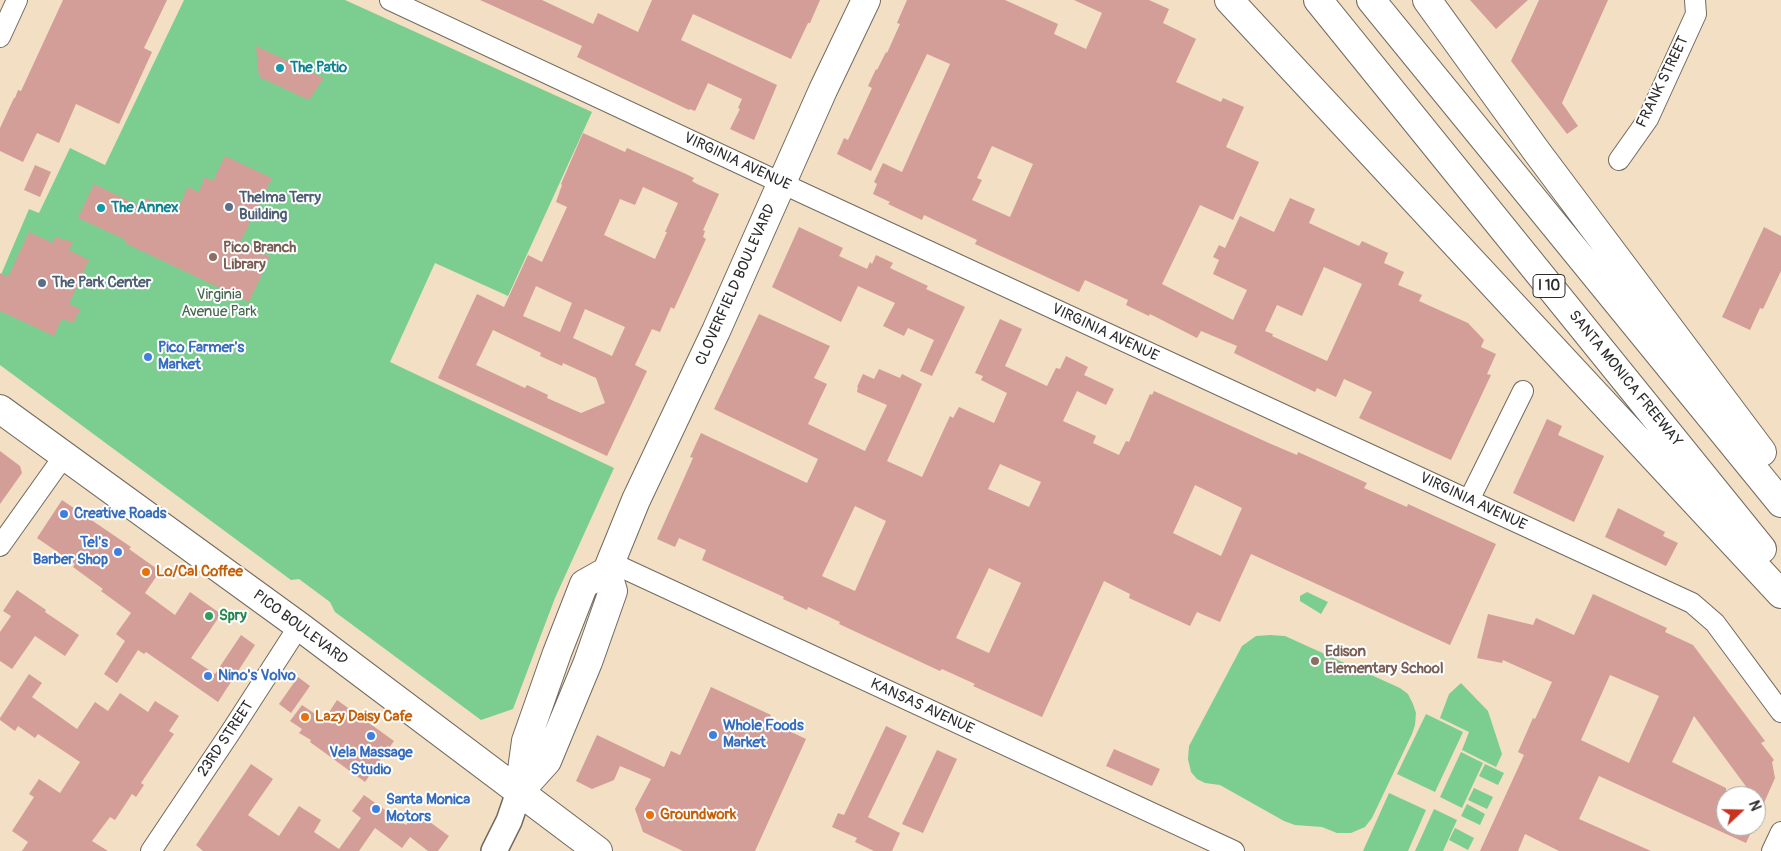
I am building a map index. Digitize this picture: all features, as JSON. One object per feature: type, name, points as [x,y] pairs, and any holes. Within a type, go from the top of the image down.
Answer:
[{"type":"main road","name":"CLOVERFIELD BOULEVARD","points":[[608,566],[636,500],[708,348],[866,0]]},
{"type":"main road","points":[[1229,0],[1781,594]]},
{"type":"main road","name":"SANTA MONICA FREEWAY","points":[[1318,0],[1781,572]]},
{"type":"main road","name":"I 10","points":[[1371,0],[1781,503]]},
{"type":"main road","points":[[1427,0],[1537,152],[1781,478]]},
{"type":"main road","name":"PICO BOULEVARD","points":[[0,409],[299,626],[598,851]]},
{"type":"main road","points":[[519,792],[547,761],[588,662],[613,591],[608,566]]},
{"type":"street","points":[[0,37],[17,0]]},
{"type":"street","name":"VIRGINIA AVENUE","points":[[390,0],[1692,603],[1715,623],[1781,712]]},
{"type":"street","name":"FRANK STREET","points":[[1619,160],[1648,119],[1696,14],[1695,0]]},
{"type":"street","points":[[1469,500],[1523,391]]},
{"type":"street","points":[[0,546],[64,456]]},
{"type":"street","name":"KANSAS AVENUE","points":[[608,566],[1154,812],[1234,851]]},
{"type":"street","name":"23RD STREET","points":[[150,851],[230,733],[299,626]]},
{"type":"street","points":[[494,851],[510,821],[519,792]]},
{"type":"street","points":[[1772,851],[1781,832]]},
{"type":"green space","name":"Virginia Avenue Park","points":[[184,0],[345,0],[592,112],[508,296],[435,263],[390,362],[614,468],[555,598],[513,709],[481,720],[335,612],[330,602],[299,579],[291,580],[0,365],[0,277],[29,209],[39,213],[70,148],[105,165]]},
{"type":"green space","points":[[1307,592],[1328,602],[1321,614],[1300,601],[1300,596]]},
{"type":"green space","points":[[1256,636],[1285,636],[1400,688],[1408,694],[1413,704],[1416,713],[1412,734],[1372,818],[1365,827],[1351,833],[1337,833],[1322,827],[1295,825],[1284,821],[1220,785],[1205,783],[1197,779],[1191,772],[1188,759],[1189,746],[1242,646]]},
{"type":"green space","points":[[1461,683],[1488,711],[1502,754],[1496,767],[1462,750],[1469,732],[1440,718],[1449,694]]},
{"type":"green space","points":[[1426,714],[1463,732],[1435,792],[1397,774]]},
{"type":"green space","points":[[1461,752],[1483,763],[1462,808],[1440,797]]},
{"type":"green space","points":[[1485,764],[1504,773],[1498,785],[1479,776]]},
{"type":"green space","points":[[1474,788],[1493,797],[1487,809],[1468,800]]},
{"type":"green space","points":[[1389,793],[1426,810],[1408,851],[1363,851]]},
{"type":"green space","points":[[1467,804],[1485,814],[1480,825],[1461,816]]},
{"type":"green space","points":[[1434,809],[1457,820],[1443,851],[1415,851]]},
{"type":"green space","points":[[1455,828],[1474,838],[1468,850],[1449,840]]},
{"type":"building","points":[[63,0],[167,0],[144,48],[152,52],[119,124],[76,104],[59,143],[37,133],[23,162],[0,151],[0,128],[18,90],[21,91]]},
{"type":"building","points":[[480,0],[542,0],[593,24],[598,13],[638,32],[652,0],[820,0],[791,59],[693,14],[681,40],[777,85],[754,140],[730,129],[740,109],[738,108],[742,99],[708,83],[695,111],[689,110],[577,57],[582,46]]},
{"type":"building","points":[[907,0],[1005,0],[1058,24],[1054,34],[1086,49],[1102,13],[1074,0],[1149,0],[1169,9],[1163,23],[1196,39],[1176,82],[1221,102],[1223,98],[1244,107],[1226,147],[1259,162],[1233,220],[1200,205],[1162,284],[1233,320],[1247,290],[1213,274],[1219,260],[1213,257],[1219,245],[1225,248],[1240,216],[1274,232],[1290,198],[1315,209],[1309,223],[1359,246],[1362,241],[1388,253],[1384,263],[1404,272],[1398,285],[1422,295],[1419,301],[1468,323],[1484,340],[1481,347],[1496,354],[1487,374],[1491,375],[1451,460],[1359,418],[1372,392],[1344,379],[1336,397],[1317,388],[1315,392],[1234,353],[1237,346],[1201,331],[1197,338],[1150,314],[1149,316],[1126,305],[1128,300],[1085,280],[1079,292],[975,244],[977,240],[924,215],[922,220],[888,204],[890,202],[873,194],[877,184],[874,182],[883,163],[902,172],[950,64],[927,54],[871,171],[837,154],[844,138],[848,140],[872,88],[868,86],[876,69],[887,53],[900,24],[897,23]],"holes":[[[992,146],[1033,164],[1010,217],[972,200],[982,180],[977,178]],[[1324,267],[1362,284],[1327,361],[1265,331],[1277,305],[1302,316]]]},
{"type":"building","points":[[1470,0],[1528,0],[1496,29]]},
{"type":"building","points":[[1539,0],[1608,0],[1562,103],[1578,126],[1567,134],[1511,61]]},
{"type":"building","name":"The Patio","points":[[256,46],[324,78],[309,100],[259,77]]},
{"type":"building","points":[[583,133],[625,152],[627,148],[686,174],[694,178],[692,181],[719,194],[703,230],[705,231],[703,237],[706,239],[674,309],[671,307],[660,332],[652,329],[635,365],[647,371],[607,456],[438,378],[477,294],[504,307],[528,255],[542,262],[567,207],[556,202],[561,184]],"holes":[[[643,187],[678,203],[655,259],[604,235],[620,199],[635,205]],[[536,286],[572,303],[560,332],[523,316]],[[585,309],[625,327],[612,356],[573,338]],[[493,330],[541,353],[540,356],[562,366],[563,363],[596,378],[605,403],[581,413],[547,398],[548,395],[527,385],[525,388],[476,365]]]},
{"type":"building","points":[[225,156],[272,178],[240,243],[270,257],[249,302],[125,243],[126,240],[78,218],[94,184],[142,207],[146,198],[176,213],[188,187],[199,192],[205,177],[213,181]]},
{"type":"building","points":[[35,165],[51,172],[40,197],[24,190]]},
{"type":"building","points":[[799,227],[843,248],[839,256],[867,269],[870,262],[872,264],[876,255],[893,263],[890,268],[928,286],[926,289],[965,307],[932,376],[920,371],[934,340],[908,328],[904,336],[883,326],[895,303],[858,286],[841,322],[772,287]]},
{"type":"building","points":[[1764,227],[1781,236],[1781,271],[1763,309],[1760,308],[1750,330],[1722,317]]},
{"type":"building","name":"The Park Center","points":[[29,232],[53,243],[55,237],[73,242],[69,250],[89,260],[69,304],[81,309],[73,323],[62,319],[54,336],[0,311],[0,273],[8,277]]},
{"type":"building","points":[[759,314],[830,346],[814,378],[827,384],[808,424],[865,451],[887,405],[857,392],[857,387],[863,374],[874,379],[879,369],[900,378],[902,374],[922,384],[887,461],[922,477],[950,416],[953,418],[959,407],[994,423],[1007,393],[981,380],[983,376],[975,373],[1000,319],[1022,329],[1005,366],[1047,386],[1056,368],[1060,369],[1066,356],[1088,367],[1084,375],[1114,389],[1106,405],[1077,391],[1063,421],[1096,436],[1093,443],[1119,455],[1126,441],[1129,442],[1150,394],[1152,395],[1154,391],[1271,444],[1297,455],[1298,452],[1367,483],[1364,488],[1407,507],[1408,504],[1496,544],[1450,645],[1251,554],[1220,622],[1197,612],[1190,626],[1129,598],[1130,594],[1104,581],[1042,717],[973,686],[975,684],[942,669],[940,671],[839,624],[840,622],[808,607],[807,610],[783,599],[784,597],[702,560],[706,550],[679,538],[675,547],[657,539],[693,458],[690,457],[701,433],[807,483],[818,459],[714,409]],"holes":[[[1000,464],[1041,482],[1029,507],[988,489]],[[1195,485],[1242,508],[1221,556],[1173,533]],[[855,506],[886,521],[855,591],[822,576]],[[989,568],[1021,583],[989,653],[956,638]]]},
{"type":"building","points":[[1547,419],[1562,426],[1558,435],[1604,456],[1574,522],[1513,493]]},
{"type":"building","points":[[0,451],[20,466],[22,473],[0,504]]},
{"type":"building","points":[[62,500],[131,547],[129,549],[160,571],[145,593],[175,615],[190,592],[221,614],[191,658],[215,674],[241,635],[255,645],[218,702],[146,652],[144,654],[138,650],[117,683],[104,674],[125,641],[116,634],[131,613],[73,567],[75,564],[37,538]]},
{"type":"building","points":[[1618,508],[1665,532],[1663,536],[1678,543],[1666,566],[1605,537]]},
{"type":"building","points":[[17,590],[79,635],[65,656],[35,636],[12,669],[0,661],[0,632],[11,616],[3,611]]},
{"type":"building","points":[[1593,594],[1667,628],[1665,632],[1693,645],[1765,741],[1761,743],[1774,760],[1772,762],[1775,778],[1766,798],[1766,786],[1746,786],[1694,716],[1672,762],[1722,786],[1716,786],[1716,829],[1599,776],[1579,819],[1651,851],[1559,851],[1525,834],[1518,851],[1480,851],[1524,755],[1518,752],[1552,682],[1503,660],[1502,663],[1477,658],[1488,614],[1533,625],[1536,618],[1574,635]],"holes":[[[1610,675],[1659,696],[1629,763],[1581,740]]]},
{"type":"building","points":[[29,674],[42,683],[32,697],[77,729],[95,702],[108,711],[120,693],[148,712],[155,701],[179,716],[169,731],[174,734],[141,783],[144,785],[136,797],[132,794],[115,820],[110,817],[92,841],[108,851],[22,851],[28,842],[12,831],[34,797],[29,794],[39,779],[60,793],[80,762],[38,734],[35,738],[18,726],[15,731],[0,720]]},
{"type":"building","points":[[298,677],[310,686],[291,713],[279,704]]},
{"type":"building","points":[[711,687],[771,715],[768,721],[806,739],[755,851],[683,851],[643,832],[635,809],[651,779],[620,766],[614,780],[592,789],[576,781],[597,735],[664,767],[671,751],[680,755]]},
{"type":"building","points":[[337,700],[394,741],[365,782],[310,742],[311,740],[299,733],[302,729],[290,721],[302,705],[324,720]]},
{"type":"building","points":[[886,726],[907,736],[868,817],[900,833],[892,851],[874,851],[855,842],[857,838],[832,827],[838,813],[844,815]]},
{"type":"building","points":[[1114,749],[1160,769],[1152,786],[1106,766]]},
{"type":"building","points":[[937,750],[957,759],[923,833],[902,824]]},
{"type":"building","points":[[251,764],[273,779],[248,815],[279,836],[299,806],[321,820],[314,832],[339,849],[361,818],[352,811],[364,795],[406,825],[416,812],[449,836],[438,851],[428,851],[410,837],[402,848],[375,828],[359,851],[203,851],[196,845]]},
{"type":"building","points":[[1731,836],[1749,836],[1746,843]]},
{"type":"place","name":"The Patio","points":[[280,68]]},
{"type":"place","name":"Thelma Terry Building","points":[[229,207]]},
{"type":"place","name":"The Annex","points":[[101,208]]},
{"type":"place","name":"Pico Branch Library","points":[[213,257]]},
{"type":"place","name":"The Park Center","points":[[42,283]]},
{"type":"place","name":"Pico Farmer's Market","points":[[148,357]]},
{"type":"place","name":"Creative Roads","points":[[64,514]]},
{"type":"place","name":"Tel's Barber Shop","points":[[118,552]]},
{"type":"place","name":"Lo/Cal Coffee","points":[[146,572]]},
{"type":"place","name":"Spry","points":[[209,616]]},
{"type":"place","name":"Edison Elementary School","points":[[1315,661]]},
{"type":"place","name":"Nino's Volvo","points":[[208,676]]},
{"type":"place","name":"Lazy Daisy Cafe","points":[[305,717]]},
{"type":"place","name":"Whole Foods Market","points":[[713,735]]},
{"type":"place","name":"Vela Massage Studio","points":[[371,736]]},
{"type":"place","name":"Santa Monica Motors","points":[[376,809]]},
{"type":"place","name":"Groundwork","points":[[650,815]]}]
